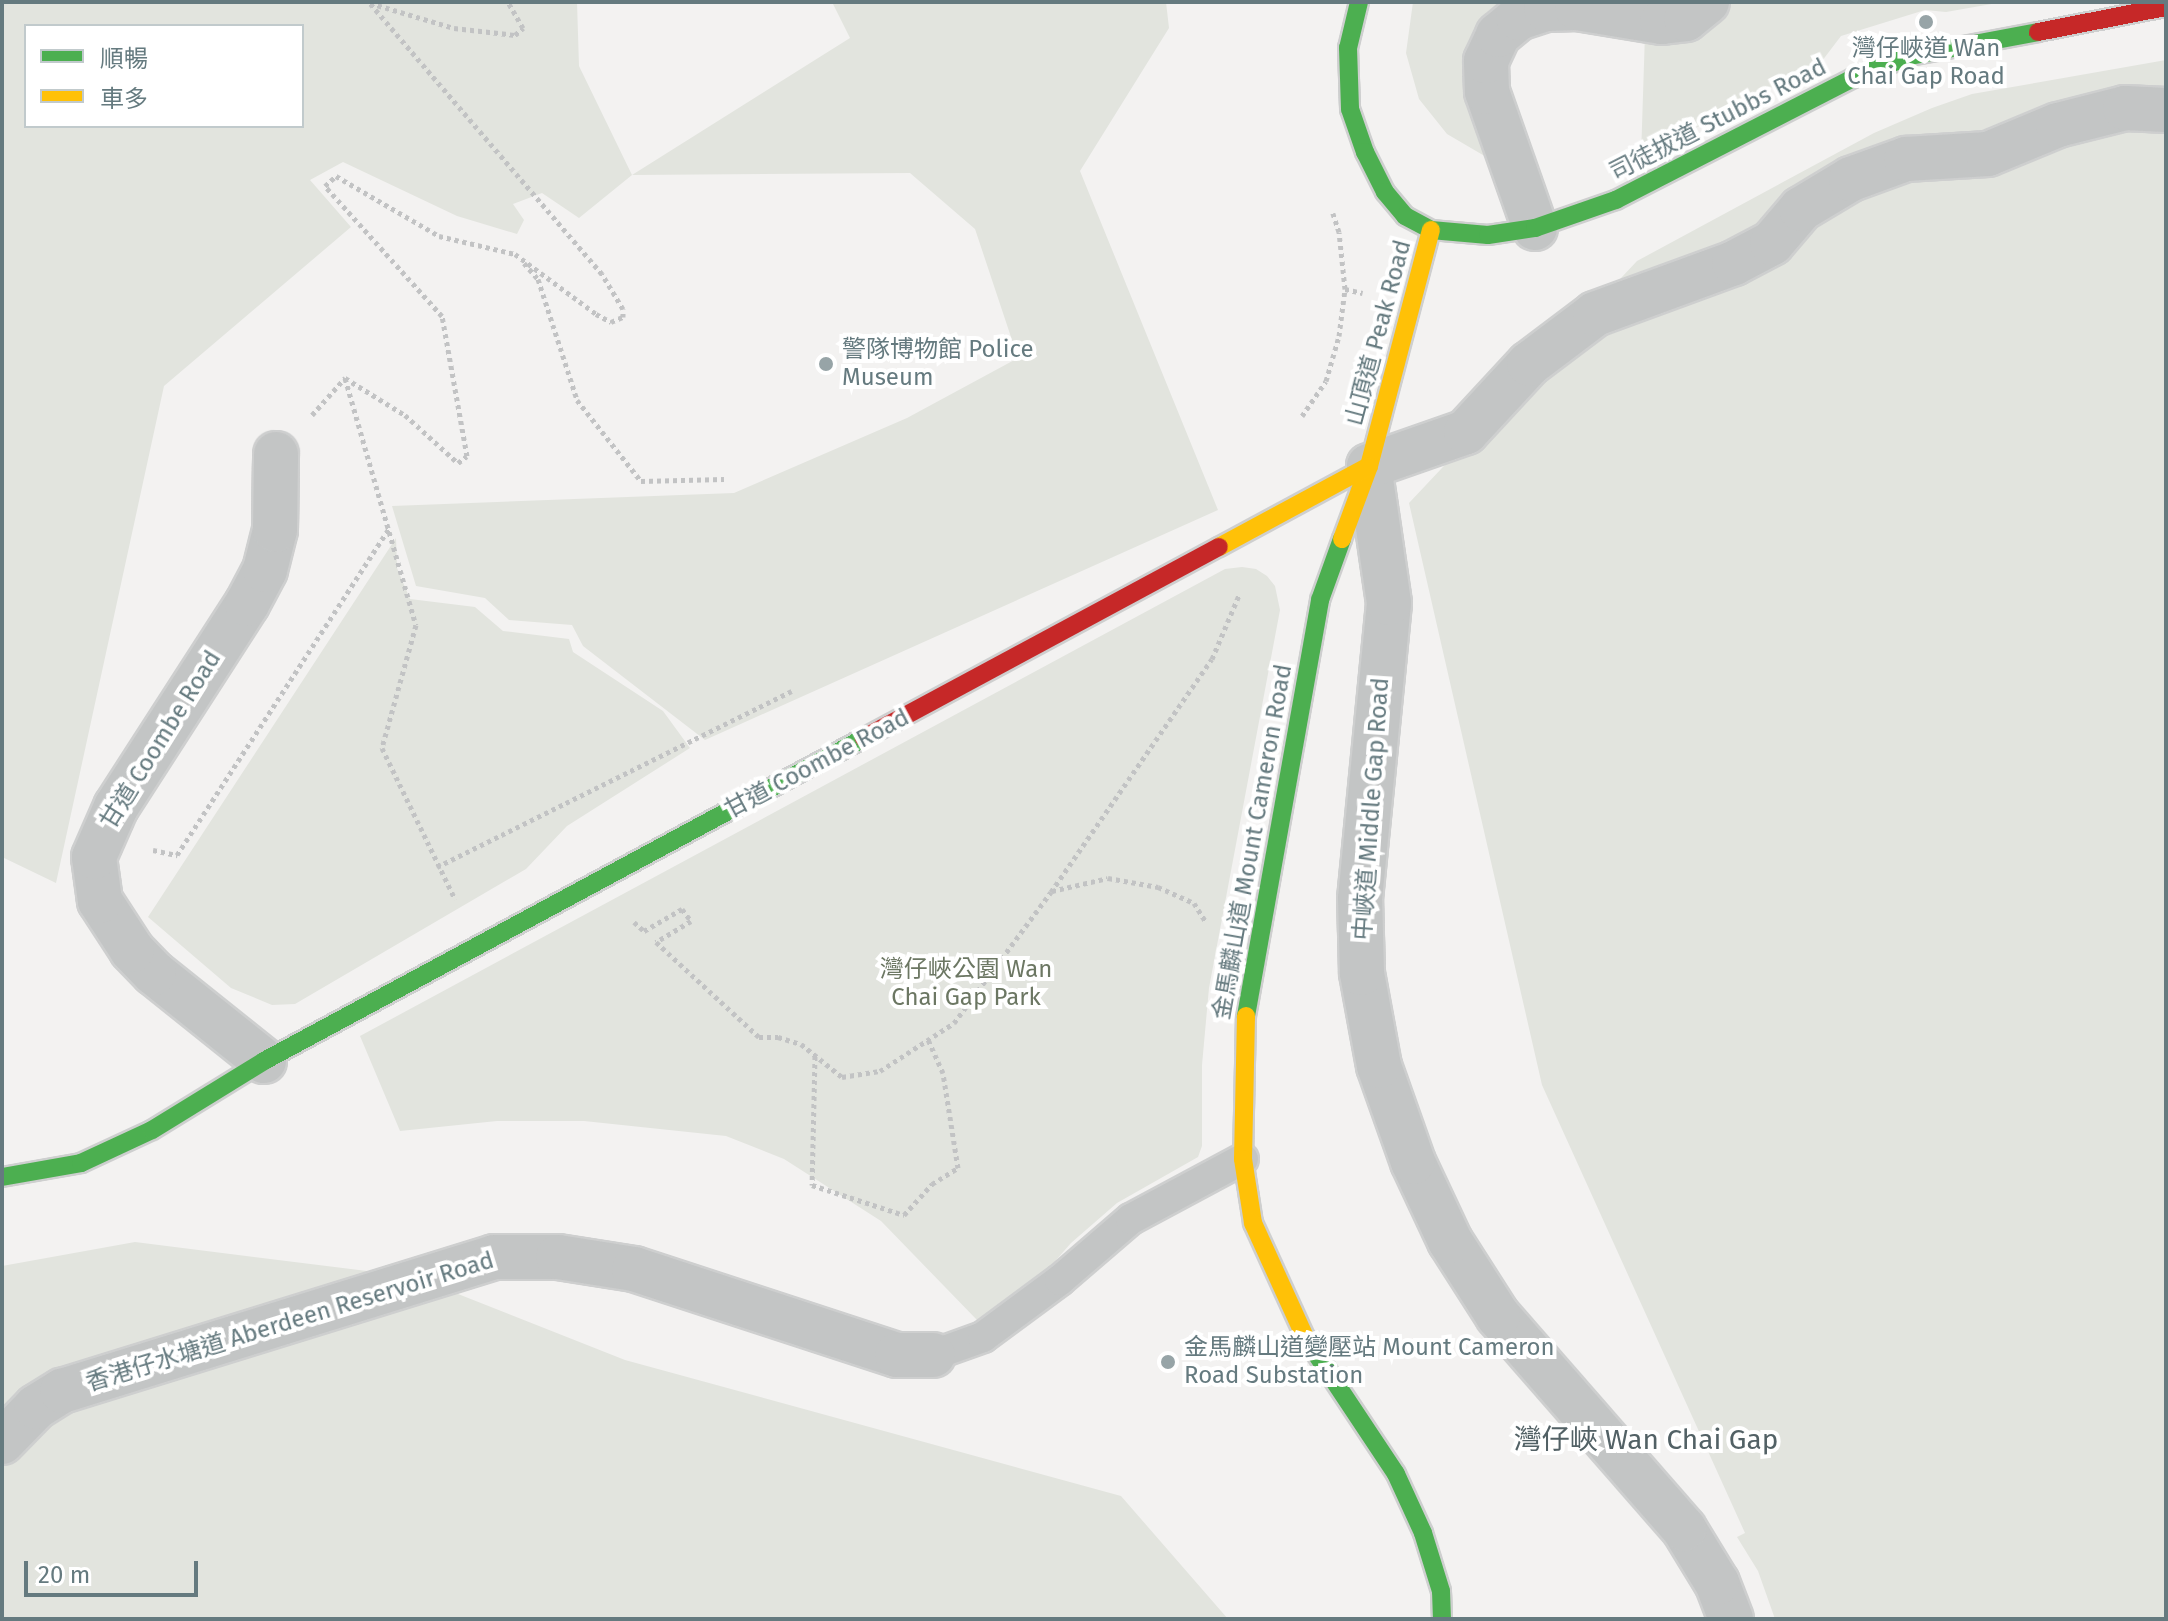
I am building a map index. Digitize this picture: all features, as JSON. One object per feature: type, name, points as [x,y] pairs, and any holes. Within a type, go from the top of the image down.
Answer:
[{"type":"street","name":"山頂道 Peak Road","points":[[1359,2],[1348,48],[1350,109],[1365,152],[1385,192],[1405,216],[1431,230],[1369,466]]},
{"type":"street","points":[[1535,228],[1487,92],[1486,61],[1498,35],[1518,18],[1546,9],[1577,8],[1662,22],[1686,19],[1707,2]]},
{"type":"street","name":"司徒拔道 Stubbs Road","points":[[1431,230],[1488,235],[1535,228],[1616,200],[1853,78],[1910,56],[2166,7]]},
{"type":"street","points":[[1369,466],[1466,432],[1529,364],[1595,314],[1734,263],[1772,243],[1801,209],[1851,179],[1906,159],[1988,154],[2058,125],[2125,108],[2166,110]]},
{"type":"street","name":"甘道 Coombe Road","points":[[264,1061],[154,973],[132,950],[100,901],[94,857],[116,807],[247,604],[265,570],[275,530],[276,454]]},
{"type":"street","name":"甘道 Coombe Road","points":[[2,1177],[81,1163],[152,1130],[264,1061],[1369,466]]},
{"type":"street","name":"金馬麟山道 Mount Cameron Road","points":[[1369,466],[1320,600],[1248,992],[1243,1062],[1243,1159],[1253,1223],[1310,1349],[1396,1474],[1423,1533],[1441,1591],[1442,1619]]},
{"type":"street","name":"中峽道 Middle Gap Road","points":[[1369,466],[1389,603],[1360,899],[1362,973],[1379,1066],[1413,1162],[1450,1241],[1490,1304],[1684,1529],[1717,1583],[1731,1619]]},
{"type":"street","name":"香港仔水塘道 Aberdeen Reservoir Road","points":[[2,1442],[36,1407],[62,1391],[494,1257],[558,1257],[634,1269],[897,1355],[933,1355]]},
{"type":"lane","name":"香港仔水塘道 Aberdeen Reservoir Road","points":[[933,1355],[983,1337],[1060,1280],[1131,1219],[1243,1159]]},
{"type":"path","points":[[345,378],[405,415],[458,463],[467,456],[442,316],[325,186],[336,176],[439,236],[515,254],[611,322],[623,317],[623,309],[602,274],[370,3],[454,28],[515,35],[523,28],[508,2]]},
{"type":"path","points":[[515,254],[538,279],[577,400],[641,481],[724,479]]},
{"type":"path","points":[[1302,416],[1326,381],[1339,336],[1345,289]]},
{"type":"path","points":[[276,454],[345,378]]},
{"type":"path","points":[[345,378],[416,625],[382,748],[437,867],[462,912]]},
{"type":"path","points":[[645,910],[631,918],[644,931],[682,909],[691,921],[656,942],[759,1037],[778,1037],[801,1044],[842,1077],[880,1071],[954,1023],[1051,892],[1212,659],[1272,520]]},
{"type":"path","points":[[148,849],[177,855],[389,528]]},
{"type":"path","points":[[437,867],[792,691]]},
{"type":"path","points":[[1051,892],[1108,878],[1158,887],[1194,903],[1248,992]]},
{"type":"path","points":[[815,1055],[812,1185],[904,1215],[932,1184],[958,1168],[943,1073],[928,1039]]},
{"type":"green space","points":[[2,2],[577,2],[579,66],[632,175],[579,218],[542,193],[513,204],[524,220],[517,234],[457,216],[343,162],[310,180],[351,227],[164,386],[56,883],[2,857]]},
{"type":"green space","points":[[832,2],[1166,2],[1169,28],[1080,171],[1218,510],[705,740],[583,646],[572,625],[509,620],[485,598],[416,586],[392,506],[734,493],[907,418],[1018,358],[975,229],[910,173],[632,175],[850,38]]},
{"type":"green space","points":[[1413,2],[1503,2],[1475,30],[1464,63],[1465,96],[1488,158],[1447,134],[1419,99],[1406,53]]},
{"type":"green space","points":[[1646,2],[2003,2],[1946,12],[1925,10],[1841,36],[1822,61],[1641,157]]},
{"type":"green space","points":[[2166,60],[2166,1619],[1775,1619],[1758,1571],[1737,1537],[1745,1533],[1542,1085],[1409,503],[1637,261],[1874,133],[1932,108],[1972,94]]},
{"type":"green space","points":[[396,538],[397,568],[410,599],[475,607],[503,631],[569,639],[573,652],[663,711],[690,748],[567,826],[526,869],[295,1004],[272,1005],[231,988],[148,917]]},
{"type":"green space","name":"灣仔峽公園 Wan Chai Gap Park","points":[[1225,569],[1256,569],[1267,576],[1275,586],[1280,610],[1209,988],[1202,1065],[1202,1146],[1198,1157],[1117,1203],[1071,1243],[1043,1275],[977,1320],[881,1221],[784,1159],[726,1136],[584,1121],[497,1121],[400,1131],[360,1036]]},
{"type":"green space","points":[[135,1242],[415,1277],[625,1360],[1121,1496],[1228,1619],[2,1619],[2,1266]]},
{"type":"traffic: fast","points":[[1359,2],[1348,48],[1350,109],[1365,152],[1385,192],[1405,216],[1431,230],[1488,235],[1535,228],[1616,200],[1853,78],[1910,56],[2038,32]]},
{"type":"traffic: fast","points":[[1246,1016],[1320,600],[1342,539]]},
{"type":"traffic: fast","points":[[2,1177],[81,1163],[152,1130],[264,1061],[864,738]]},
{"type":"traffic: fast","points":[[1305,1337],[1396,1474],[1423,1533],[1441,1591],[1442,1619]]},
{"type":"traffic: slow","points":[[1342,539],[1369,466],[1431,230]]},
{"type":"traffic: slow","points":[[1219,547],[1369,466]]},
{"type":"traffic: slow","points":[[1246,1016],[1243,1159],[1253,1223],[1305,1337]]},
{"type":"traffic: jam","points":[[2038,32],[2166,7]]},
{"type":"traffic: jam","points":[[864,738],[1219,547]]},
{"type":"place","name":"灣仔峽道 Wan Chai Gap Road","points":[[1926,22]]},
{"type":"place","name":"警隊博物館 Police Museum","points":[[826,364]]},
{"type":"place","name":"金馬麟山道變壓站 Mount Cameron Road Substation","points":[[1168,1362]]},
{"type":"district","name":"灣仔峽 Wan Chai Gap","points":[[1646,1440]]}]
